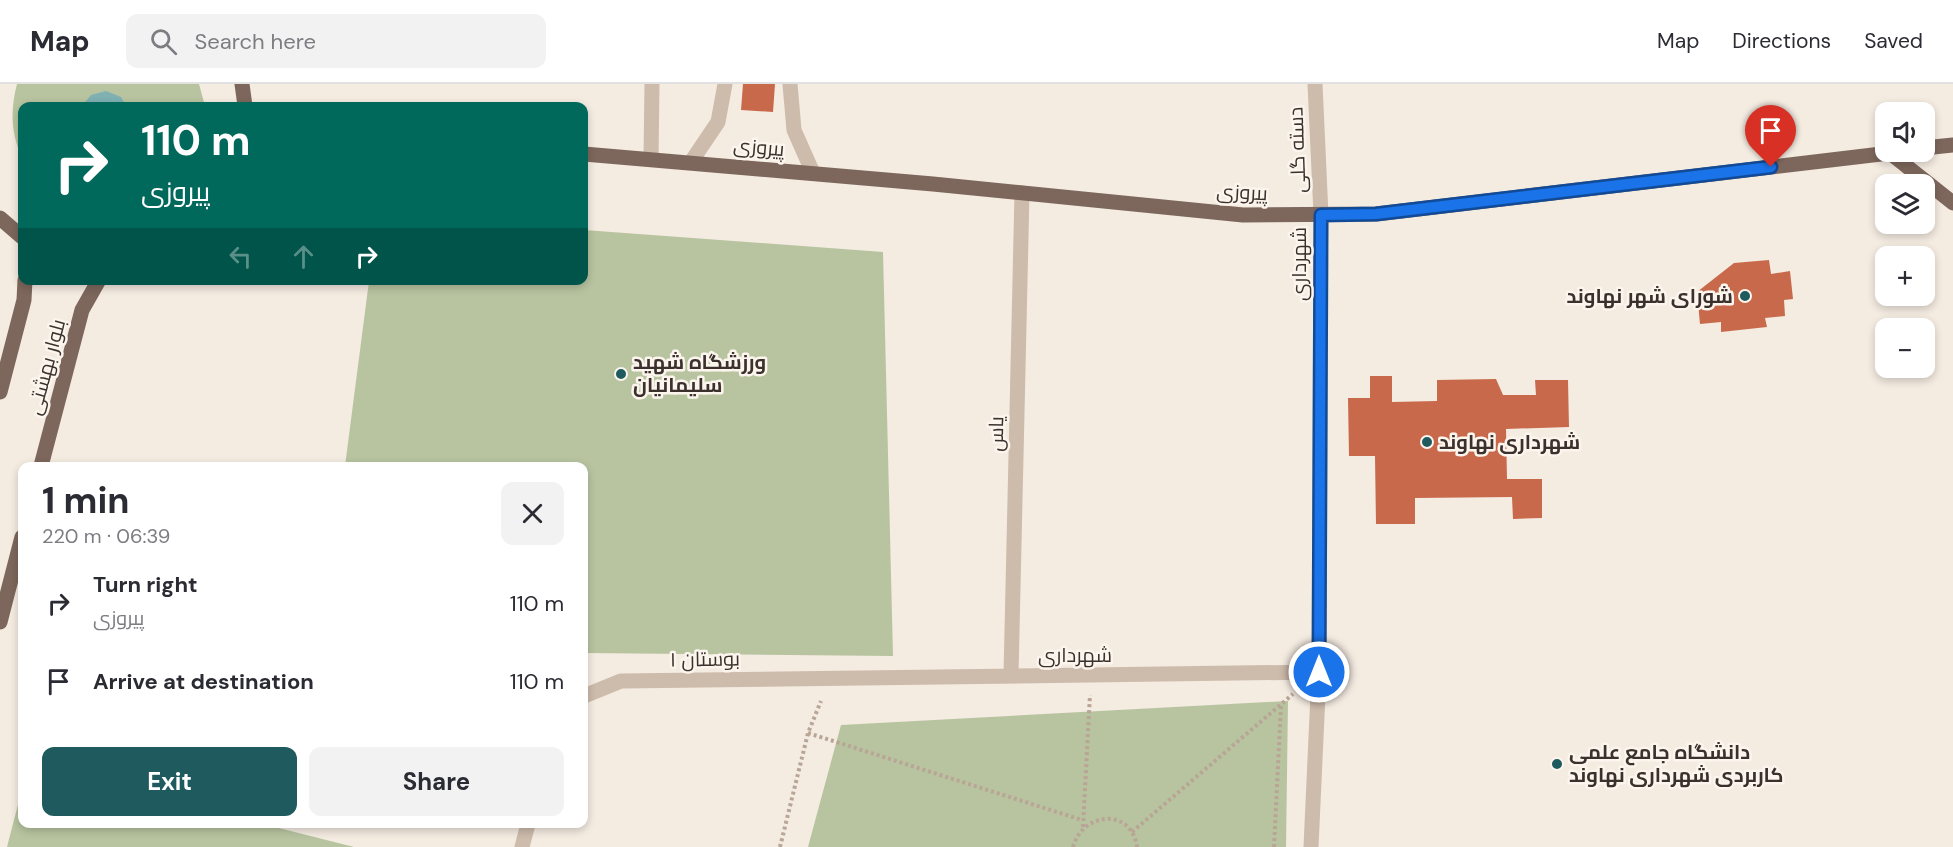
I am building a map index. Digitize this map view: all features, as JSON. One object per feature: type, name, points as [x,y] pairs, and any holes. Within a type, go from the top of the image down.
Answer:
[{"type":"main road","points":[[242,84],[244,102]]},
{"type":"main road","points":[[1935,147],[1953,145]]},
{"type":"main road","name":"پیروزی","points":[[588,154],[813,173],[1243,215],[1321,215],[1388,213],[1875,154]]},
{"type":"main road","points":[[1906,162],[1953,203]]},
{"type":"main road","points":[[0,218],[18,234]]},
{"type":"main road","name":"بلوار بهشتی","points":[[0,392],[24,300],[25,285]]},
{"type":"main road","name":"بلوار بهشتی","points":[[42,462],[82,310],[96,285]]},
{"type":"main road","points":[[0,622],[18,552]]},
{"type":"street","points":[[651,159],[652,84]]},
{"type":"street","points":[[691,162],[718,122],[725,84]]},
{"type":"street","points":[[790,84],[794,130],[813,173]]},
{"type":"street","name":"دسته گلی","points":[[1315,84],[1321,215]]},
{"type":"street","name":"یاس","points":[[1011,675],[1022,193]]},
{"type":"street","name":"شهرداری","points":[[1311,847],[1319,672],[1321,215]]},
{"type":"street","name":"شهرداری","points":[[830,678],[1011,675],[1092,677],[1319,672]]},
{"type":"street","name":"بوستان ۱","points":[[588,694],[621,681],[830,678]]},
{"type":"street","points":[[522,847],[527,828]]},
{"type":"path","points":[[1132,832],[1319,672]]},
{"type":"path","points":[[1083,827],[1092,677]]},
{"type":"path","points":[[780,847],[808,734],[830,678]]},
{"type":"path","points":[[1274,847],[1281,705]]},
{"type":"path","points":[[808,734],[1082,820]]},
{"type":"path","points":[[1073,847],[1083,827],[1092,821],[1114,819],[1132,832],[1137,847]]},
{"type":"green space","points":[[17,84],[199,84],[204,102],[18,102],[18,146],[13,122],[13,103]]},
{"type":"green space","name":"ورزشگاه شهید سلیمانیان","points":[[588,230],[883,252],[893,656],[588,653],[588,462],[346,462],[368,285],[588,285]]},
{"type":"green space","points":[[1288,701],[1286,847],[808,847],[841,725]]},
{"type":"green space","points":[[18,804],[18,828],[279,828],[354,847],[7,847]]},
{"type":"water","points":[[106,91],[121,97],[124,102],[85,102],[91,95]]},
{"type":"building","points":[[743,84],[775,84],[773,112],[741,110]]},
{"type":"building","name":"شورای شهر نهاوند","points":[[1769,260],[1771,274],[1790,271],[1793,299],[1784,300],[1785,316],[1765,318],[1767,327],[1721,332],[1721,322],[1700,324],[1697,292],[1734,263]]},
{"type":"building","name":"شهرداری نهاوند","points":[[1370,376],[1392,376],[1392,402],[1437,401],[1437,380],[1496,379],[1503,395],[1536,395],[1535,380],[1568,380],[1569,427],[1506,429],[1507,479],[1542,479],[1542,518],[1513,519],[1512,497],[1415,498],[1415,524],[1376,524],[1375,456],[1349,456],[1348,398],[1370,398]]},
{"type":"place","name":"شورای شهر نهاوند","points":[[1745,296]]},
{"type":"place","name":"ورزشگاه شهید سلیمانیان","points":[[621,374]]},
{"type":"place","name":"شهرداری نهاوند","points":[[1427,442]]},
{"type":"place","name":"دانشگاه جامع علمی کاربردی شهرداری نهاوند","points":[[1557,764]]},
{"type":"route","points":[[1319,672],[1321,215],[1376,214],[1771,167]]}]
